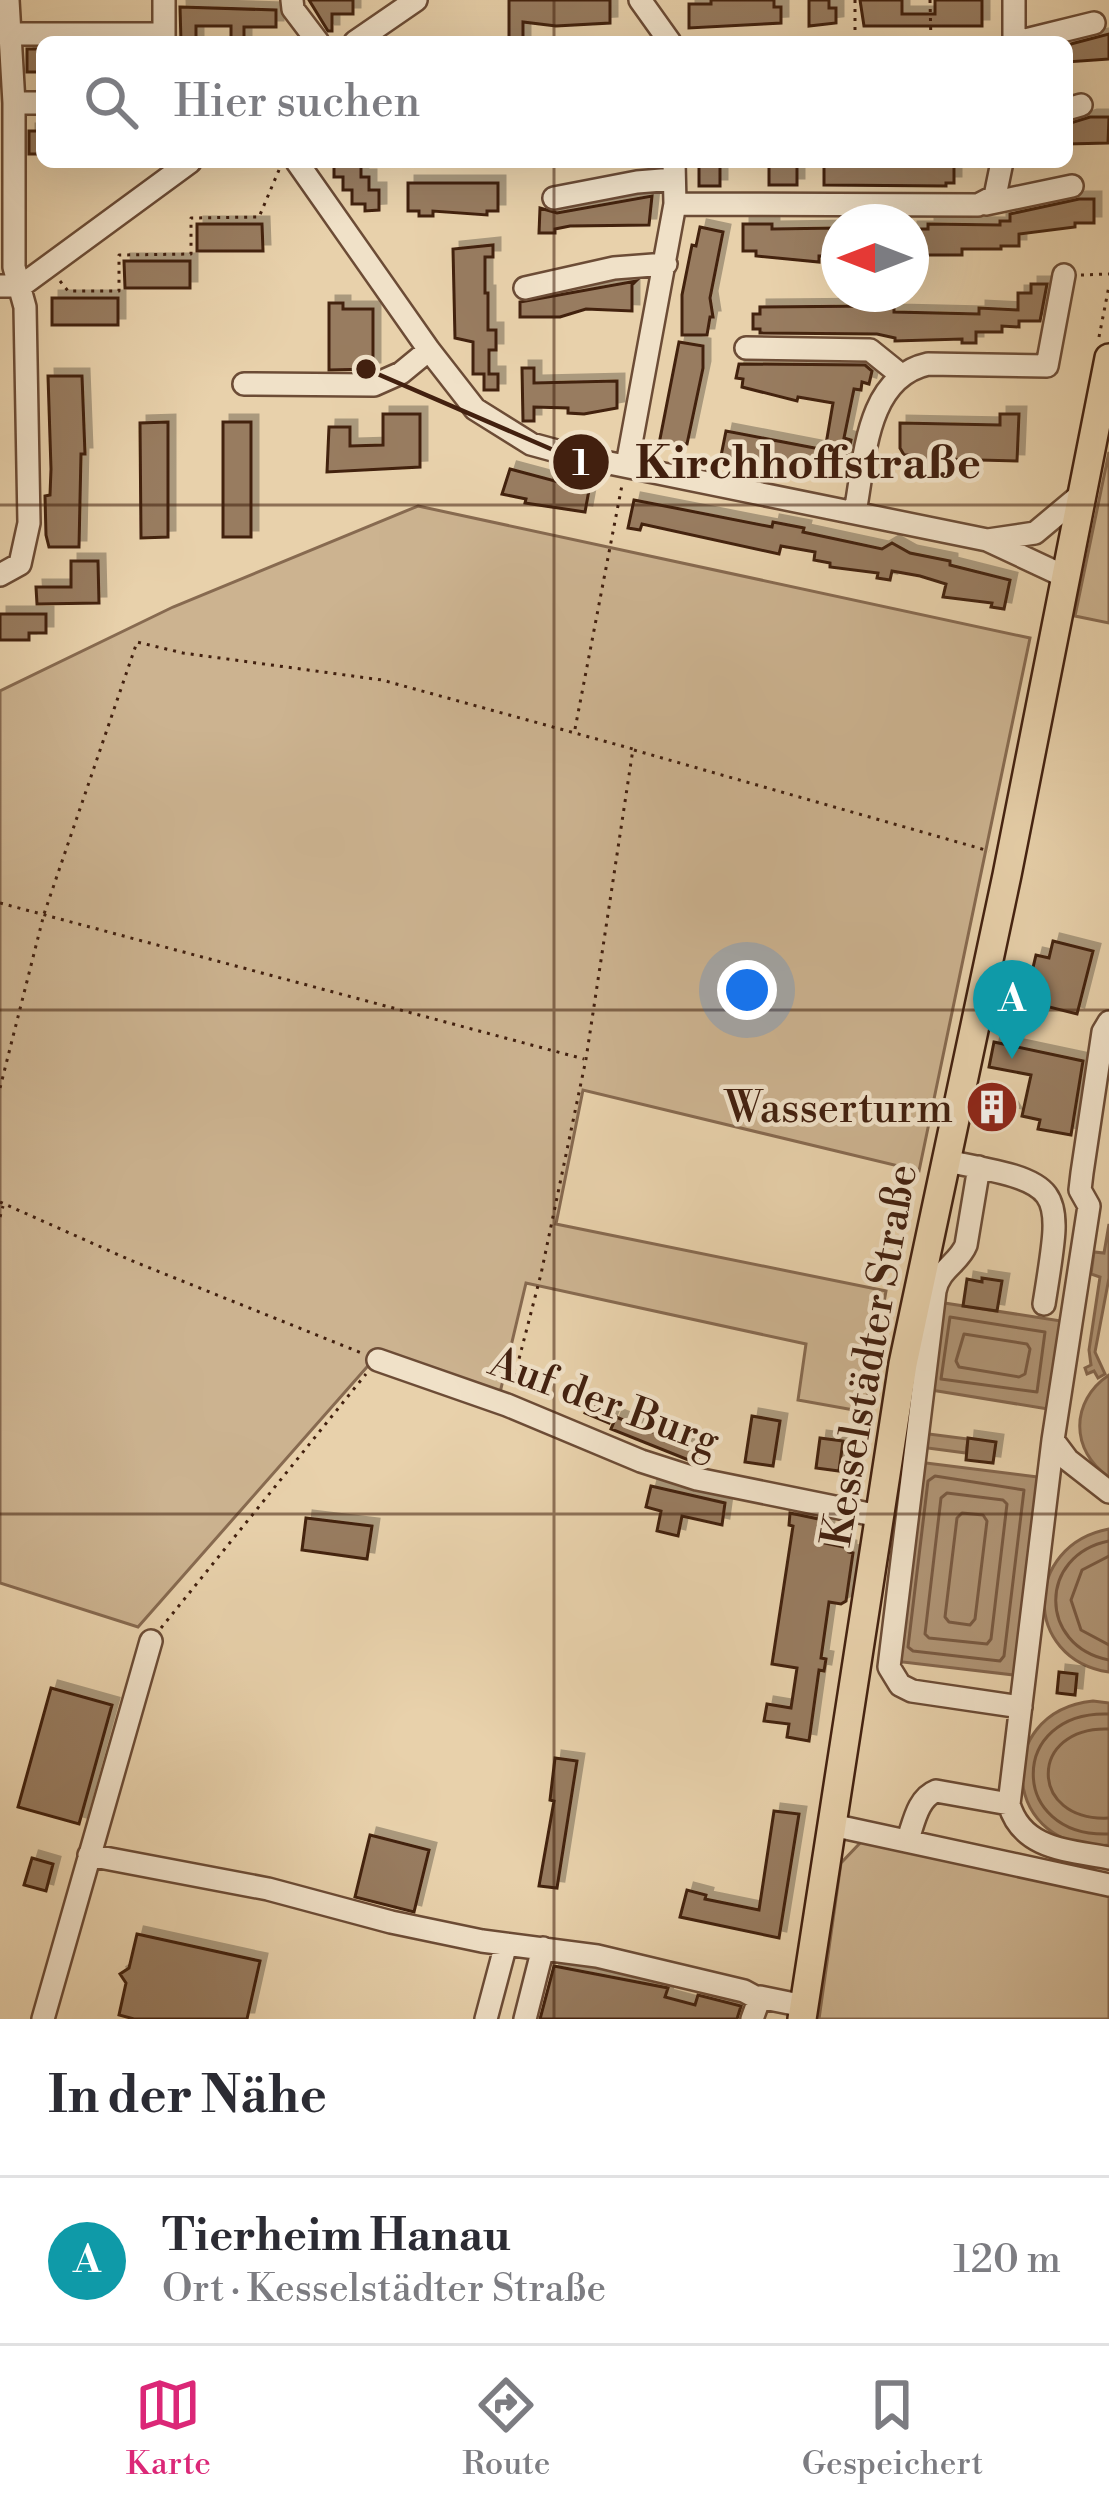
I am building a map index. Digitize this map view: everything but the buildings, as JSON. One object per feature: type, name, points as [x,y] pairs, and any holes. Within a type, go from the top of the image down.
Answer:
[{"type":"main road","name":"Kesselstädter Straße","points":[[804,2012],[902,1364],[1109,358]]},
{"type":"street","points":[[0,575],[20,563],[29,523],[25,307],[10,286],[14,103],[8,0]]},
{"type":"street","points":[[164,0],[164,36]]},
{"type":"street","points":[[292,0],[292,9],[313,36]]},
{"type":"street","points":[[364,36],[416,0]]},
{"type":"street","points":[[640,0],[666,36]]},
{"type":"street","points":[[1014,0],[1015,36]]},
{"type":"street","points":[[1040,36],[1094,23]]},
{"type":"street","points":[[7,30],[125,36]]},
{"type":"street","points":[[14,103],[36,103]]},
{"type":"street","points":[[10,286],[49,266],[182,168]]},
{"type":"street","points":[[298,168],[475,409],[505,431],[548,449],[987,540],[1068,566]]},
{"type":"street","points":[[986,204],[998,189],[1001,168]]},
{"type":"street","points":[[554,198],[674,170],[675,204],[666,264],[627,465]]},
{"type":"street","points":[[675,204],[986,204],[1072,186]]},
{"type":"street","points":[[525,288],[614,268],[666,264]]},
{"type":"street","points":[[855,512],[882,396],[901,375],[928,364],[1047,366],[1064,275]]},
{"type":"street","points":[[746,348],[870,350],[901,375]]},
{"type":"street","points":[[244,384],[374,385],[401,374],[429,350]]},
{"type":"street","points":[[1035,533],[1084,492]]},
{"type":"street","points":[[987,540],[1035,533],[1054,541],[1068,566]]},
{"type":"street","points":[[1109,1022],[1103,1032],[1082,1173],[1097,1207],[1053,1440],[1009,1804],[1025,1834],[1041,1844],[1109,1858]]},
{"type":"street","points":[[946,1161],[1028,1179],[1052,1201],[1056,1213],[1044,1304]]},
{"type":"street","points":[[979,1167],[963,1253],[949,1264],[935,1291],[888,1657],[892,1675],[912,1691],[1021,1707]]},
{"type":"street","points":[[1056,1213],[1097,1207]]},
{"type":"street","name":"Auf der Burg","points":[[378,1360],[697,1479],[879,1516]]},
{"type":"street","points":[[1053,1440],[1068,1460],[1109,1492]]},
{"type":"street","points":[[43,2019],[151,1641]]},
{"type":"street","points":[[908,1839],[928,1795],[946,1791],[1009,1804]]},
{"type":"street","points":[[832,1825],[1109,1886]]},
{"type":"street","points":[[89,1856],[247,1884],[391,1922],[618,1961],[744,1991],[754,2008],[804,2012]]},
{"type":"street","points":[[486,2019],[506,1944]]},
{"type":"street","points":[[525,2019],[542,1948]]},
{"type":"path","points":[[855,0],[855,36]]},
{"type":"path","points":[[930,0],[931,36]]},
{"type":"path","points":[[49,266],[68,291],[119,291],[119,255],[191,254],[191,218],[259,217],[283,168]]},
{"type":"path","points":[[1064,275],[1109,274]]},
{"type":"path","points":[[574,731],[627,465]]},
{"type":"path","points":[[0,1088],[44,914],[137,642],[183,653],[382,680],[1010,854]]},
{"type":"path","points":[[508,1405],[586,1059],[633,749]]},
{"type":"path","points":[[0,904],[586,1059]]},
{"type":"path","points":[[0,1216],[2,1203],[378,1360],[151,1641]]},
{"type":"shaded area","points":[[1109,452],[1109,623],[1075,616]]},
{"type":"shaded area","points":[[418,506],[1030,638],[919,1171],[583,1090],[556,1224],[886,1291],[865,1412],[798,1400],[806,1344],[526,1283],[498,1401],[374,1359],[138,1627],[0,1583],[0,691],[173,607]]},
{"type":"shaded area","points":[[863,1840],[1109,1891],[1109,2019],[819,2019],[841,1863]]},
{"type":"water","points":[[1109,1224],[1109,1278],[1095,1352],[1105,1374],[1098,1378],[1085,1368],[1091,1365],[1100,1277],[1091,1274],[1094,1252],[1104,1253]]},
{"type":"water","points":[[938,1302],[1061,1321],[1048,1409],[925,1389]]},
{"type":"water","points":[[1109,1375],[1109,1477],[1087,1454],[1080,1426],[1087,1398]]},
{"type":"water","points":[[921,1433],[968,1439],[966,1453],[920,1447]]},
{"type":"water","points":[[918,1462],[1038,1477],[1014,1675],[894,1661]]},
{"type":"water","points":[[1109,1529],[1109,1672],[1080,1663],[1060,1646],[1048,1625],[1044,1602],[1048,1578],[1060,1556],[1081,1539]]},
{"type":"water","points":[[1093,1701],[1109,1703],[1109,1845],[1074,1842],[1047,1828],[1030,1807],[1022,1781],[1024,1754],[1037,1730],[1059,1711]]},
{"type":"place","name":"Kirchhoffstraße","points":[[366,369]]},
{"type":"place","name":"Tierheim Hanau","points":[[1012,1059]]},
{"type":"place","name":"Wasserturm","points":[[992,1107]]}]
